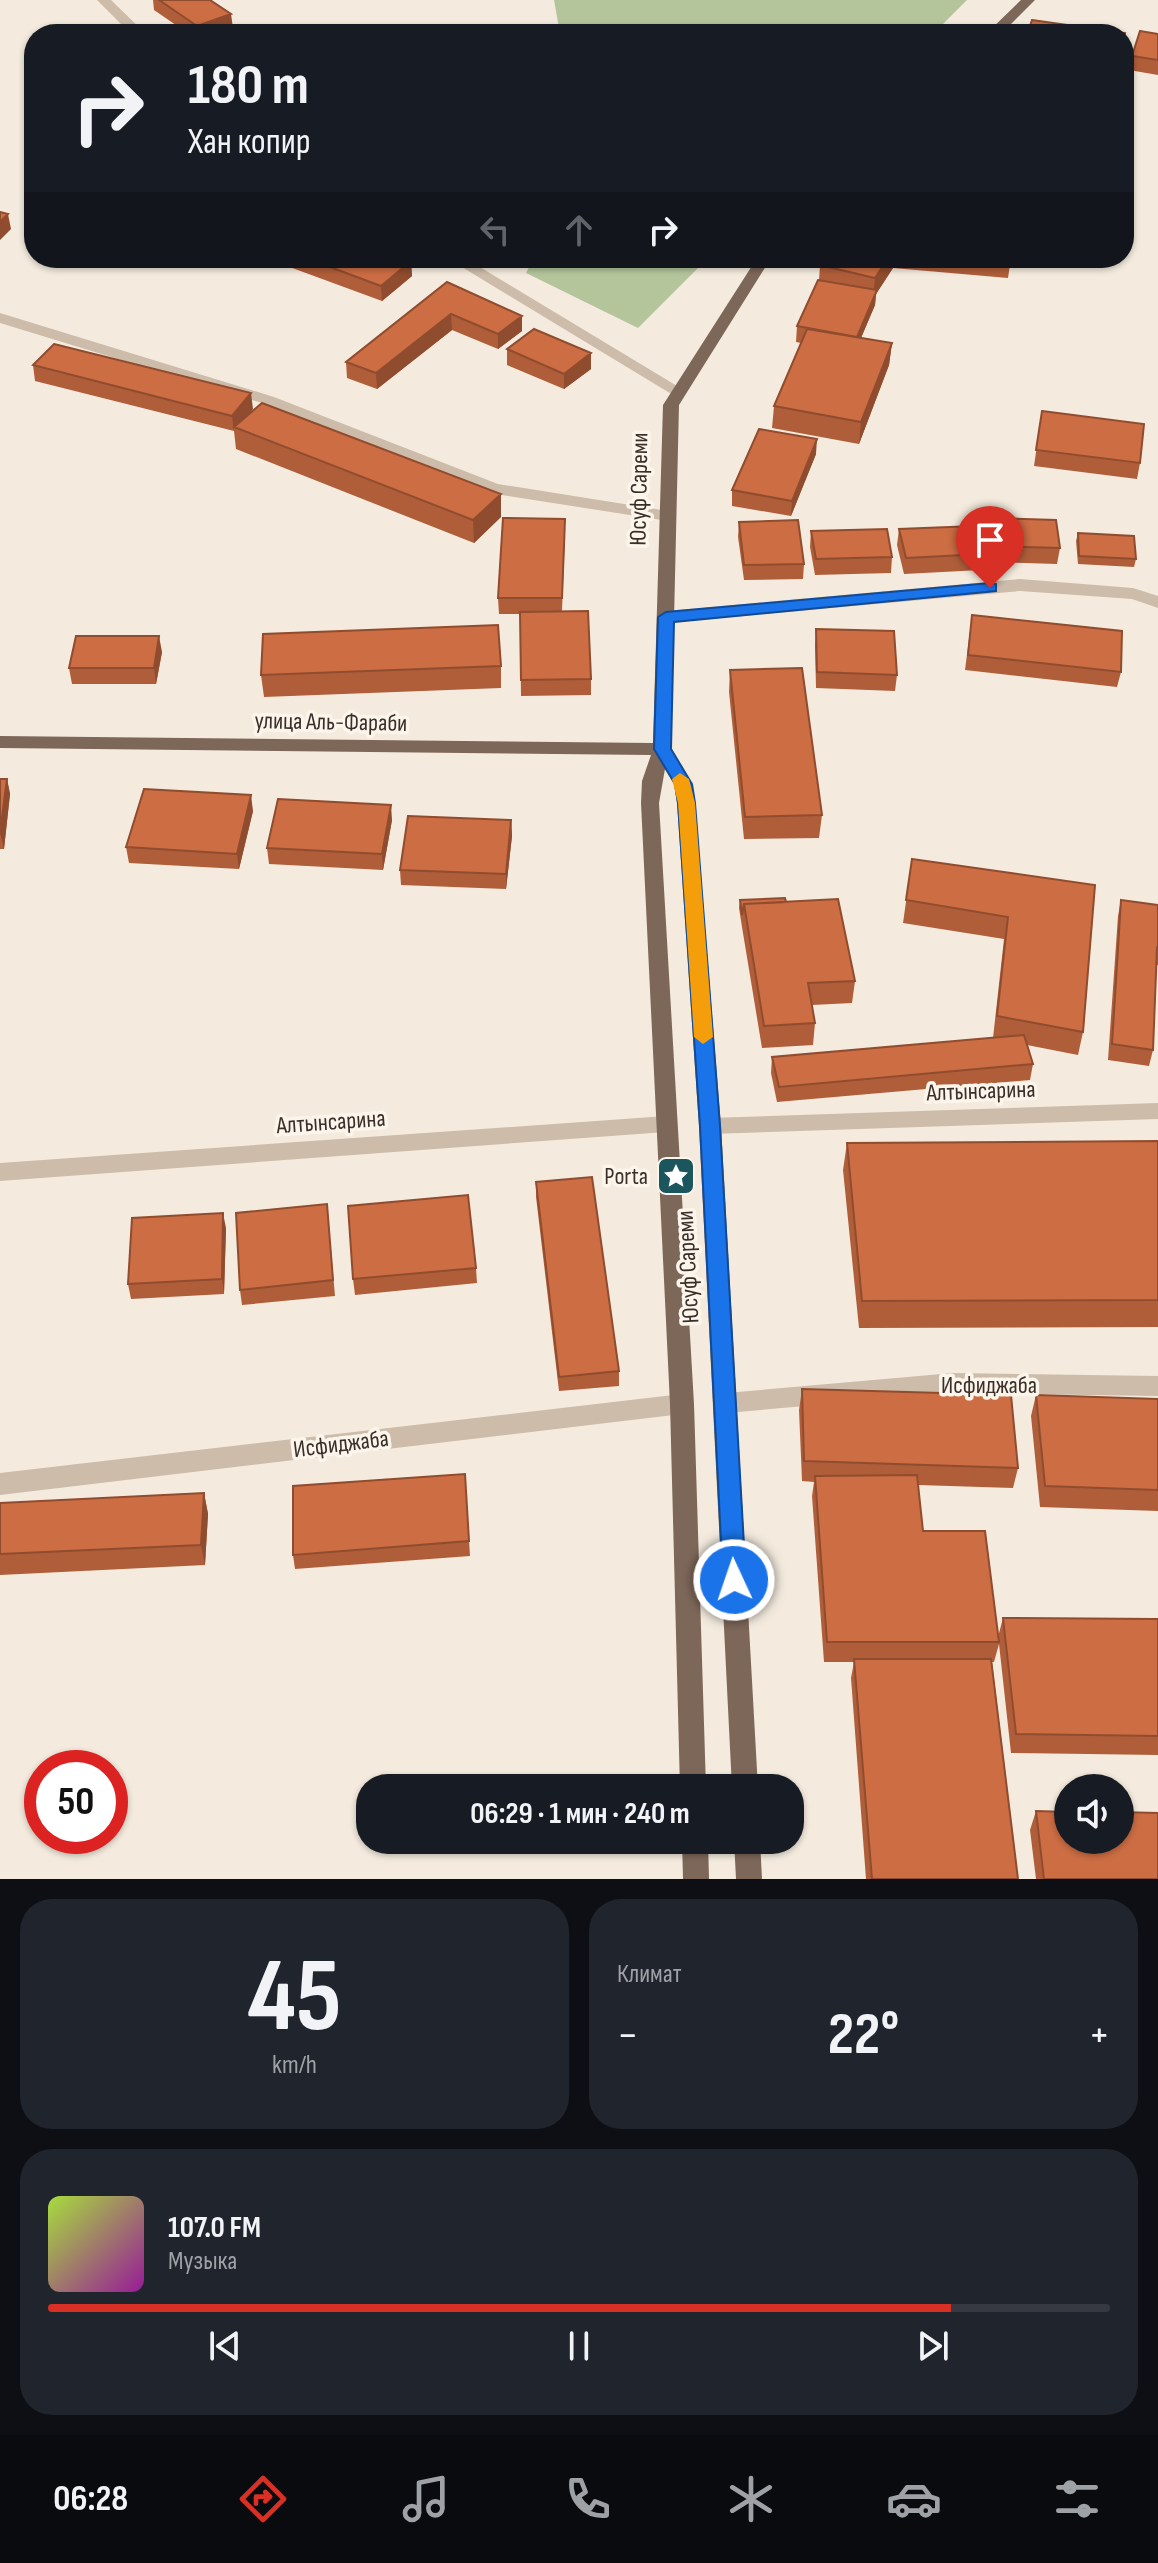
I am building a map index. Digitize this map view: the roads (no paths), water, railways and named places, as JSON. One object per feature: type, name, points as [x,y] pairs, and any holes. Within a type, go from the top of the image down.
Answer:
[{"type":"main road","points":[[1003,24],[1028,0]]},
{"type":"main road","name":"Юсуф Сареми","points":[[693,1774],[682,1404],[650,803],[651,781],[662,749],[671,405],[758,268]]},
{"type":"main road","name":"улица Аль-Фараби","points":[[0,742],[662,749]]},
{"type":"main road","name":"Юсуф Сареми","points":[[662,749],[683,784],[686,803],[710,1126],[744,1774]]},
{"type":"main road","points":[[695,1854],[696,1879]]},
{"type":"main road","points":[[748,1854],[749,1879]]},
{"type":"street","points":[[104,0],[129,24]]},
{"type":"street","points":[[471,268],[679,392]]},
{"type":"street","points":[[0,318],[268,400],[495,489],[668,516]]},
{"type":"street","points":[[666,617],[1020,585],[1133,594],[1158,602]]},
{"type":"street","name":"Алтынсарина","points":[[710,1126],[1158,1111]]},
{"type":"street","name":"Алтынсарина","points":[[0,1172],[666,1124]]},
{"type":"street","name":"Исфиджаба","points":[[726,1403],[953,1383],[1158,1386]]},
{"type":"street","name":"Исфиджаба","points":[[0,1484],[682,1404]]},
{"type":"place","name":"Porta","points":[[676,1176]]}]
